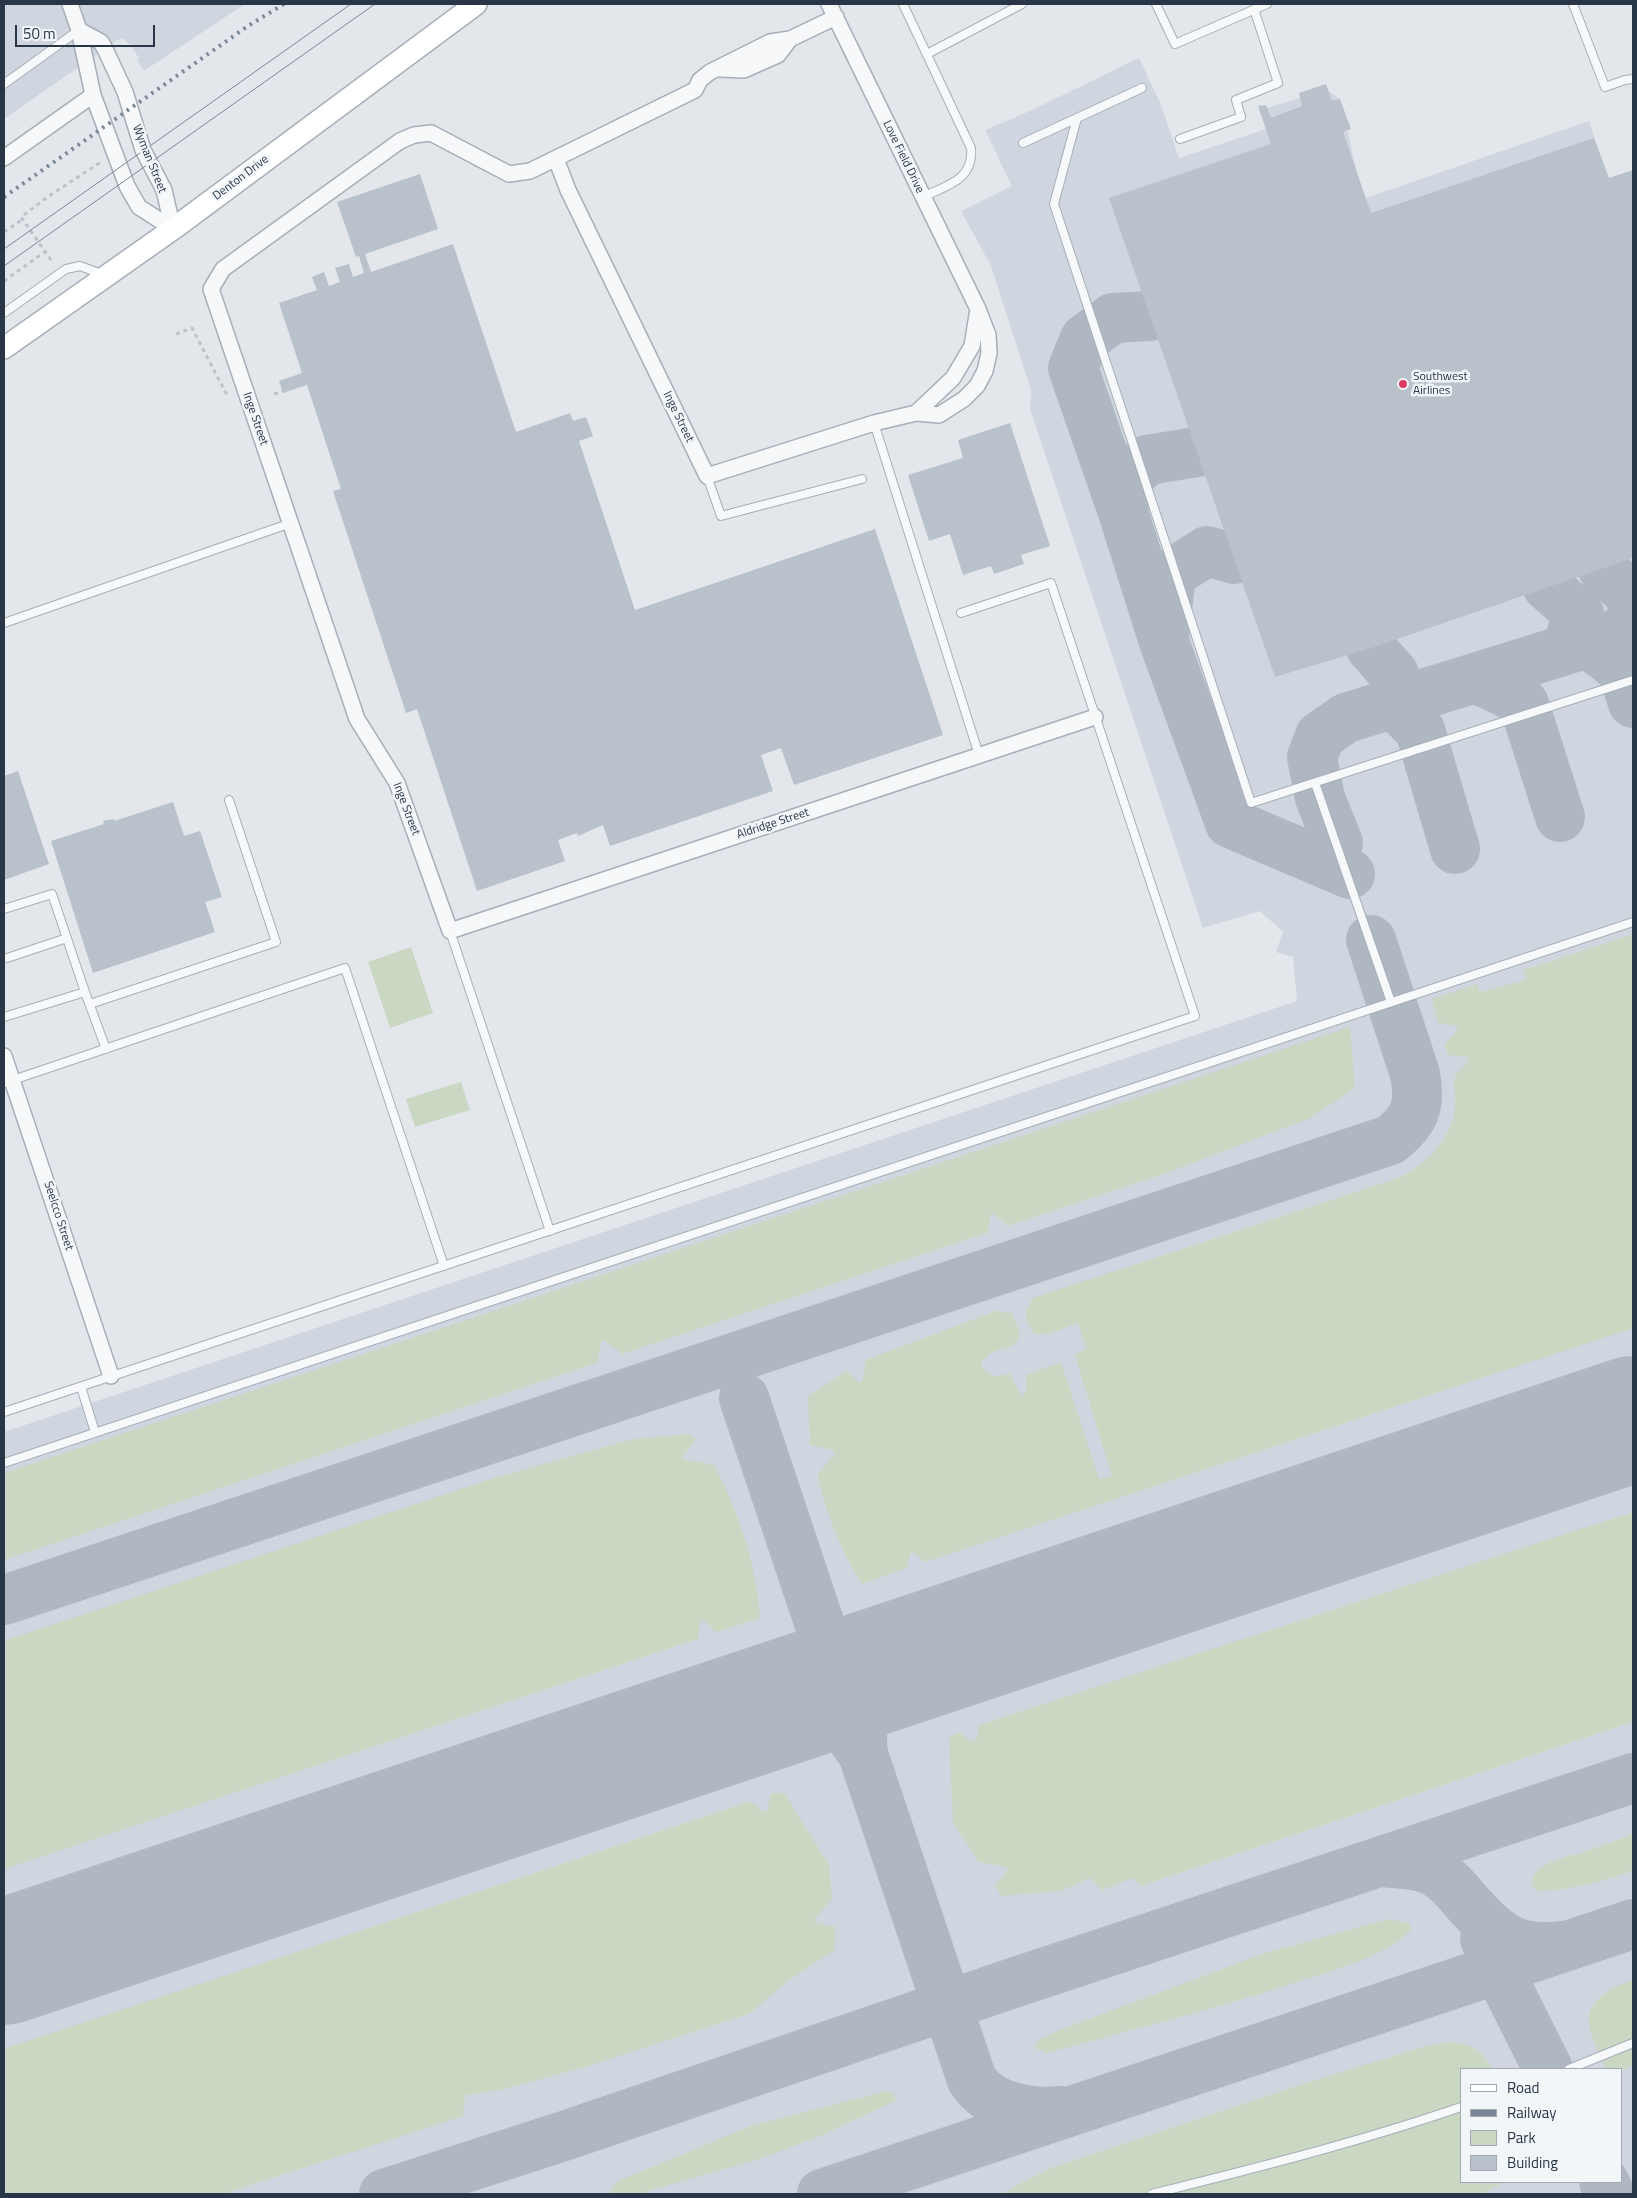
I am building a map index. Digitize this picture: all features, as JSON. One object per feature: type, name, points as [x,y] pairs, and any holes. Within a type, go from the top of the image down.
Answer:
[{"type":"main road","name":"Denton Drive","points":[[4,348],[173,229],[476,4]]},
{"type":"street","points":[[70,4],[79,30],[93,95],[114,154],[135,202],[139,207],[173,229]]},
{"type":"street","name":"Inge Street","points":[[450,931],[397,783],[357,719],[211,289],[222,269],[400,141],[414,135],[431,133],[509,174],[530,170],[695,90],[704,76],[719,69],[744,70],[778,55],[790,40],[832,10]]},
{"type":"street","name":"Love Field Drive","points":[[832,10],[978,309]]},
{"type":"street","name":"Wyman Street","points":[[79,30],[101,42],[105,49],[125,92],[143,150],[164,190],[173,229]]},
{"type":"street","points":[[4,158],[93,95]]},
{"type":"street","name":"Inge Street","points":[[556,159],[568,190],[707,476]]},
{"type":"street","points":[[707,476],[874,423],[916,413],[939,415],[964,399],[977,386],[985,370],[989,353],[988,334],[978,309]]},
{"type":"street","points":[[916,413],[953,378],[972,346],[978,309]]},
{"type":"street","name":"Aldridge Street","points":[[450,931],[1095,717]]},
{"type":"street","name":"Seelcco Street","points":[[4,1056],[8,1082],[111,1376]]},
{"type":"lane","points":[[903,4],[971,148],[972,158],[970,167],[964,176],[923,197]]},
{"type":"lane","points":[[927,54],[1022,4]]},
{"type":"lane","points":[[1156,4],[1175,44],[1267,4]]},
{"type":"lane","points":[[1574,4],[1604,87],[1633,79]]},
{"type":"lane","points":[[1180,139],[1241,117],[1236,100],[1278,83],[1254,9]]},
{"type":"lane","points":[[4,84],[79,30]]},
{"type":"lane","points":[[1023,143],[1142,88]]},
{"type":"lane","points":[[1076,118],[1054,204],[1251,803],[1633,680]]},
{"type":"lane","points":[[4,313],[66,269],[80,266],[106,276]]},
{"type":"lane","points":[[874,423],[979,755]]},
{"type":"lane","points":[[707,476],[721,516],[862,479]]},
{"type":"lane","points":[[4,623],[47,606],[291,523]]},
{"type":"lane","points":[[4,1412],[1195,1016],[1051,582],[961,613]]},
{"type":"lane","points":[[1315,783],[1391,1002]]},
{"type":"lane","points":[[90,1004],[276,942],[230,800]]},
{"type":"lane","points":[[4,909],[52,894],[106,1049]]},
{"type":"lane","points":[[4,1463],[1633,922]]},
{"type":"lane","points":[[450,931],[550,1230]]},
{"type":"lane","points":[[7,958],[67,938]]},
{"type":"lane","points":[[8,1082],[345,968],[444,1266]]},
{"type":"lane","points":[[4,1018],[85,992]]},
{"type":"lane","points":[[81,1387],[95,1432]]},
{"type":"lane","points":[[1572,2068],[1633,2044]]},
{"type":"lane","points":[[1152,2194],[1257,2168],[1393,2130],[1460,2107]]},
{"type":"path","points":[[4,232],[23,219],[24,215],[48,196],[114,154]]},
{"type":"path","points":[[23,219],[51,260]]},
{"type":"path","points":[[4,281],[46,252]]},
{"type":"path","points":[[176,334],[192,328],[229,398],[235,400]]},
{"type":"path","points":[[274,394],[283,391]]},
{"type":"shaded area","points":[[4,4],[245,4],[144,71],[137,60],[139,58],[130,45],[123,38],[116,41],[4,119]]},
{"type":"shaded area","points":[[1139,58],[1161,105],[1179,158],[1266,129],[1260,110],[1327,90],[1340,99],[1363,199],[1589,121],[1624,234],[1633,231],[1633,2194],[4,2194],[4,1432],[1297,1001],[1293,957],[1276,952],[1283,932],[1260,911],[1203,928],[1030,409],[1031,390],[991,266],[961,211],[1012,186],[985,130],[1030,111]]},
{"type":"green space","points":[[1633,934],[1633,1328],[925,1562],[913,1552],[910,1554],[907,1568],[862,1584],[841,1545],[821,1490],[817,1475],[835,1454],[833,1450],[810,1445],[808,1396],[846,1371],[859,1383],[862,1382],[866,1360],[998,1310],[1000,1312],[1012,1313],[1020,1333],[1018,1340],[1009,1347],[991,1353],[986,1357],[981,1364],[983,1369],[993,1376],[1010,1373],[1021,1396],[1027,1390],[1026,1375],[1061,1362],[1099,1479],[1112,1476],[1075,1355],[1086,1348],[1078,1323],[1044,1335],[1033,1332],[1029,1326],[1026,1312],[1033,1298],[1398,1178],[1408,1173],[1427,1159],[1443,1141],[1453,1120],[1455,1077],[1468,1062],[1467,1057],[1448,1055],[1445,1044],[1458,1030],[1456,1026],[1438,1023],[1432,999],[1477,984],[1480,992],[1526,980],[1524,970]]},
{"type":"green space","points":[[411,947],[433,1013],[390,1028],[368,962]]},
{"type":"green space","points":[[1350,1027],[1355,1088],[1308,1119],[1161,1175],[1008,1226],[994,1214],[991,1215],[987,1233],[622,1354],[604,1340],[602,1341],[597,1363],[4,1560],[4,1473]]},
{"type":"green space","points":[[461,1082],[470,1110],[415,1127],[406,1099]]},
{"type":"green space","points":[[691,1434],[696,1440],[683,1456],[683,1459],[714,1465],[723,1483],[745,1539],[755,1578],[760,1618],[716,1632],[704,1620],[700,1622],[698,1639],[4,1869],[4,1641],[494,1478],[633,1439]]},
{"type":"green space","points":[[1633,1512],[1633,1722],[1141,1886],[1133,1878],[1102,1890],[1090,1878],[1061,1891],[1001,1896],[995,1885],[1008,1870],[1006,1867],[979,1862],[953,1823],[949,1738],[960,1732],[973,1743],[976,1740],[979,1725]]},
{"type":"green space","points":[[784,1793],[829,1865],[832,1899],[814,1920],[815,1922],[835,1927],[835,1950],[793,1977],[749,2014],[588,2066],[505,2089],[465,2095],[463,2116],[223,2194],[4,2194],[4,2049],[751,1801],[763,1812],[767,1811],[771,1794]]},
{"type":"green space","points":[[1633,1834],[1633,1871],[1598,1882],[1549,1891],[1537,1891],[1531,1884],[1538,1871],[1551,1862]]},
{"type":"green space","points":[[1389,1919],[1410,1924],[1411,1930],[1387,1948],[1355,1963],[1261,1994],[1047,2053],[1035,2048],[1038,2040],[1062,2029],[1262,1954]]},
{"type":"green space","points":[[1633,1980],[1633,2065],[1622,2070],[1622,2068],[1606,2068],[1596,2047],[1589,2024],[1589,2015],[1596,2001],[1618,1986]]},
{"type":"green space","points":[[1451,2042],[1465,2045],[1480,2053],[1492,2068],[1460,2068],[1460,2183],[1503,2183],[1480,2194],[1003,2194],[1051,2168],[1309,2082],[1426,2046]]},
{"type":"green space","points":[[886,2091],[895,2094],[895,2101],[818,2137],[759,2159],[638,2194],[614,2194],[611,2190],[618,2181],[751,2126]]},
{"type":"building","name":"Southwest Airlines","points":[[1326,84],[1332,101],[1340,99],[1351,129],[1343,132],[1371,213],[1594,138],[1609,178],[1633,170],[1633,558],[1371,648],[1275,677],[1109,198],[1271,144],[1258,106],[1266,105],[1271,118],[1302,106],[1299,93]]},
{"type":"building","points":[[420,174],[438,229],[365,254],[371,272],[453,244],[516,432],[570,413],[573,421],[586,417],[593,436],[579,441],[635,610],[875,529],[943,735],[794,785],[781,748],[761,755],[773,791],[610,846],[603,825],[578,836],[577,833],[558,840],[565,861],[477,891],[417,709],[406,713],[333,491],[341,489],[307,385],[283,393],[279,381],[302,373],[279,303],[317,290],[312,277],[324,272],[329,286],[340,282],[335,268],[349,264],[353,277],[364,273],[359,256],[356,257],[337,202]]},
{"type":"building","points":[[1010,423],[1050,546],[1021,555],[1024,564],[994,574],[991,566],[963,575],[950,534],[929,541],[908,475],[963,458],[958,440]]},
{"type":"building","points":[[18,771],[49,864],[4,880],[4,776]]},
{"type":"building","points":[[173,802],[184,836],[200,831],[222,897],[205,902],[215,932],[93,973],[51,841],[104,824],[103,821],[114,819],[114,821]]},
{"type":"taxiway","points":[[1150,316],[1113,318],[1085,339],[1073,368],[1123,512],[1164,642],[1230,823],[1350,874]]},
{"type":"taxiway","points":[[1123,512],[1125,481],[1147,460],[1197,452]]},
{"type":"taxiway","points":[[1164,635],[1171,574],[1207,551],[1234,559]]},
{"type":"taxiway","points":[[1603,569],[1633,597],[1633,612],[1626,631]]},
{"type":"taxiway","points":[[1548,587],[1579,614],[1567,646],[1558,652]]},
{"type":"taxiway","points":[[1338,843],[1320,798],[1312,757],[1320,736],[1346,718],[1633,629]]},
{"type":"taxiway","points":[[1586,644],[1604,655],[1623,671],[1633,703]]},
{"type":"taxiway","points":[[1371,648],[1394,674],[1399,695],[1393,703],[1420,730],[1455,849]]},
{"type":"taxiway","points":[[1475,678],[1509,694],[1524,704],[1560,817]]},
{"type":"taxiway","points":[[4,1600],[1390,1140],[1405,1126],[1414,1112],[1417,1085],[1371,940]]},
{"type":"taxiway","points":[[744,1398],[972,2080],[989,2097],[1000,2103],[1024,2110],[1062,2111]]},
{"type":"taxiway","points":[[863,1753],[863,1727],[870,1701],[884,1678],[905,1662]]},
{"type":"taxiway","points":[[779,1704],[792,1704],[804,1707],[827,1717],[847,1733],[862,1753]]},
{"type":"taxiway","points":[[384,2194],[567,2135],[1013,1983],[1633,1778]]},
{"type":"taxiway","points":[[1380,1862],[1427,1868],[1446,1880],[1475,1912],[1496,1931],[1507,1938],[1531,1946],[1562,1946]]},
{"type":"taxiway","points":[[822,2194],[1633,1924]]},
{"type":"taxiway","points":[[1485,1939],[1548,2068]]},
{"type":"taxiway","points":[[1604,2183],[1610,2194]]},
{"type":"runway","points":[[4,1962],[1633,1419]]},
{"type":"tram line","points":[[4,249],[351,4]]},
{"type":"tram line","points":[[4,266],[375,4]]},
{"type":"railway","points":[[4,197],[248,26],[284,4]]},
{"type":"place","name":"Southwest Airlines","points":[[1403,384]]}]
